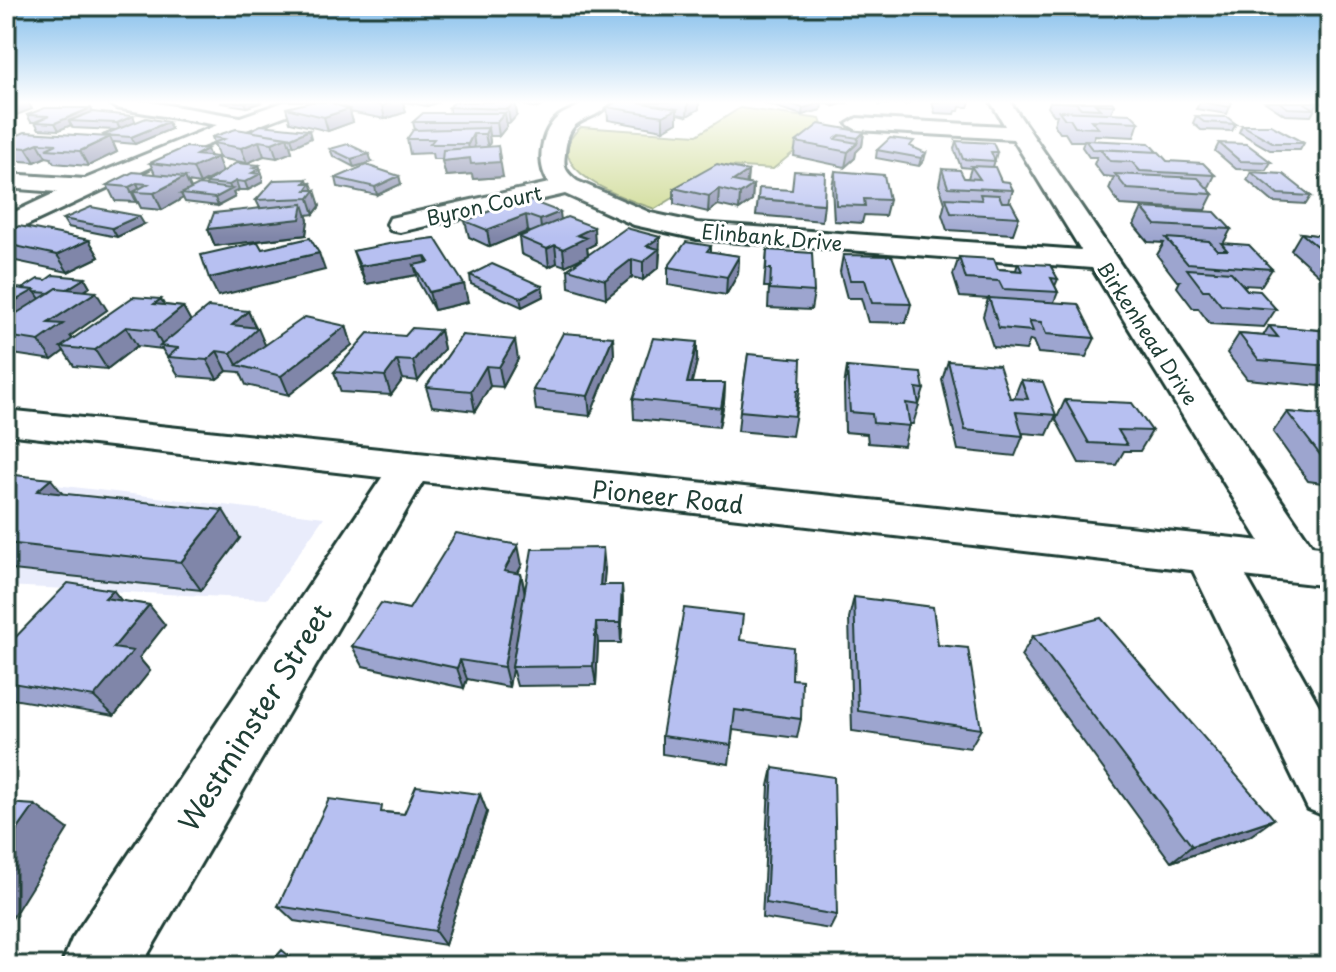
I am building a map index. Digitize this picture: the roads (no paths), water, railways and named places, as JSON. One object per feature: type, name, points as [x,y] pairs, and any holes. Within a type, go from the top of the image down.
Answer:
[{"type":"street","points":[[6,227],[83,186],[180,147]]},
{"type":"street","points":[[554,147],[552,166],[557,177],[568,186]]},
{"type":"street","name":"Birkenhead Drive","points":[[1029,147],[1101,260],[1314,565]]},
{"type":"street","points":[[6,181],[83,186]]},
{"type":"street","name":"Byron Court","points":[[400,224],[568,186]]},
{"type":"street","name":"Elinbank Drive","points":[[568,186],[643,219],[697,231],[1101,260]]},
{"type":"street","name":"Pioneer Road","points":[[6,422],[1314,565]]},
{"type":"street","name":"Westminster Street","points":[[99,966],[410,468]]},
{"type":"street","points":[[1209,554],[1330,787]]}]
